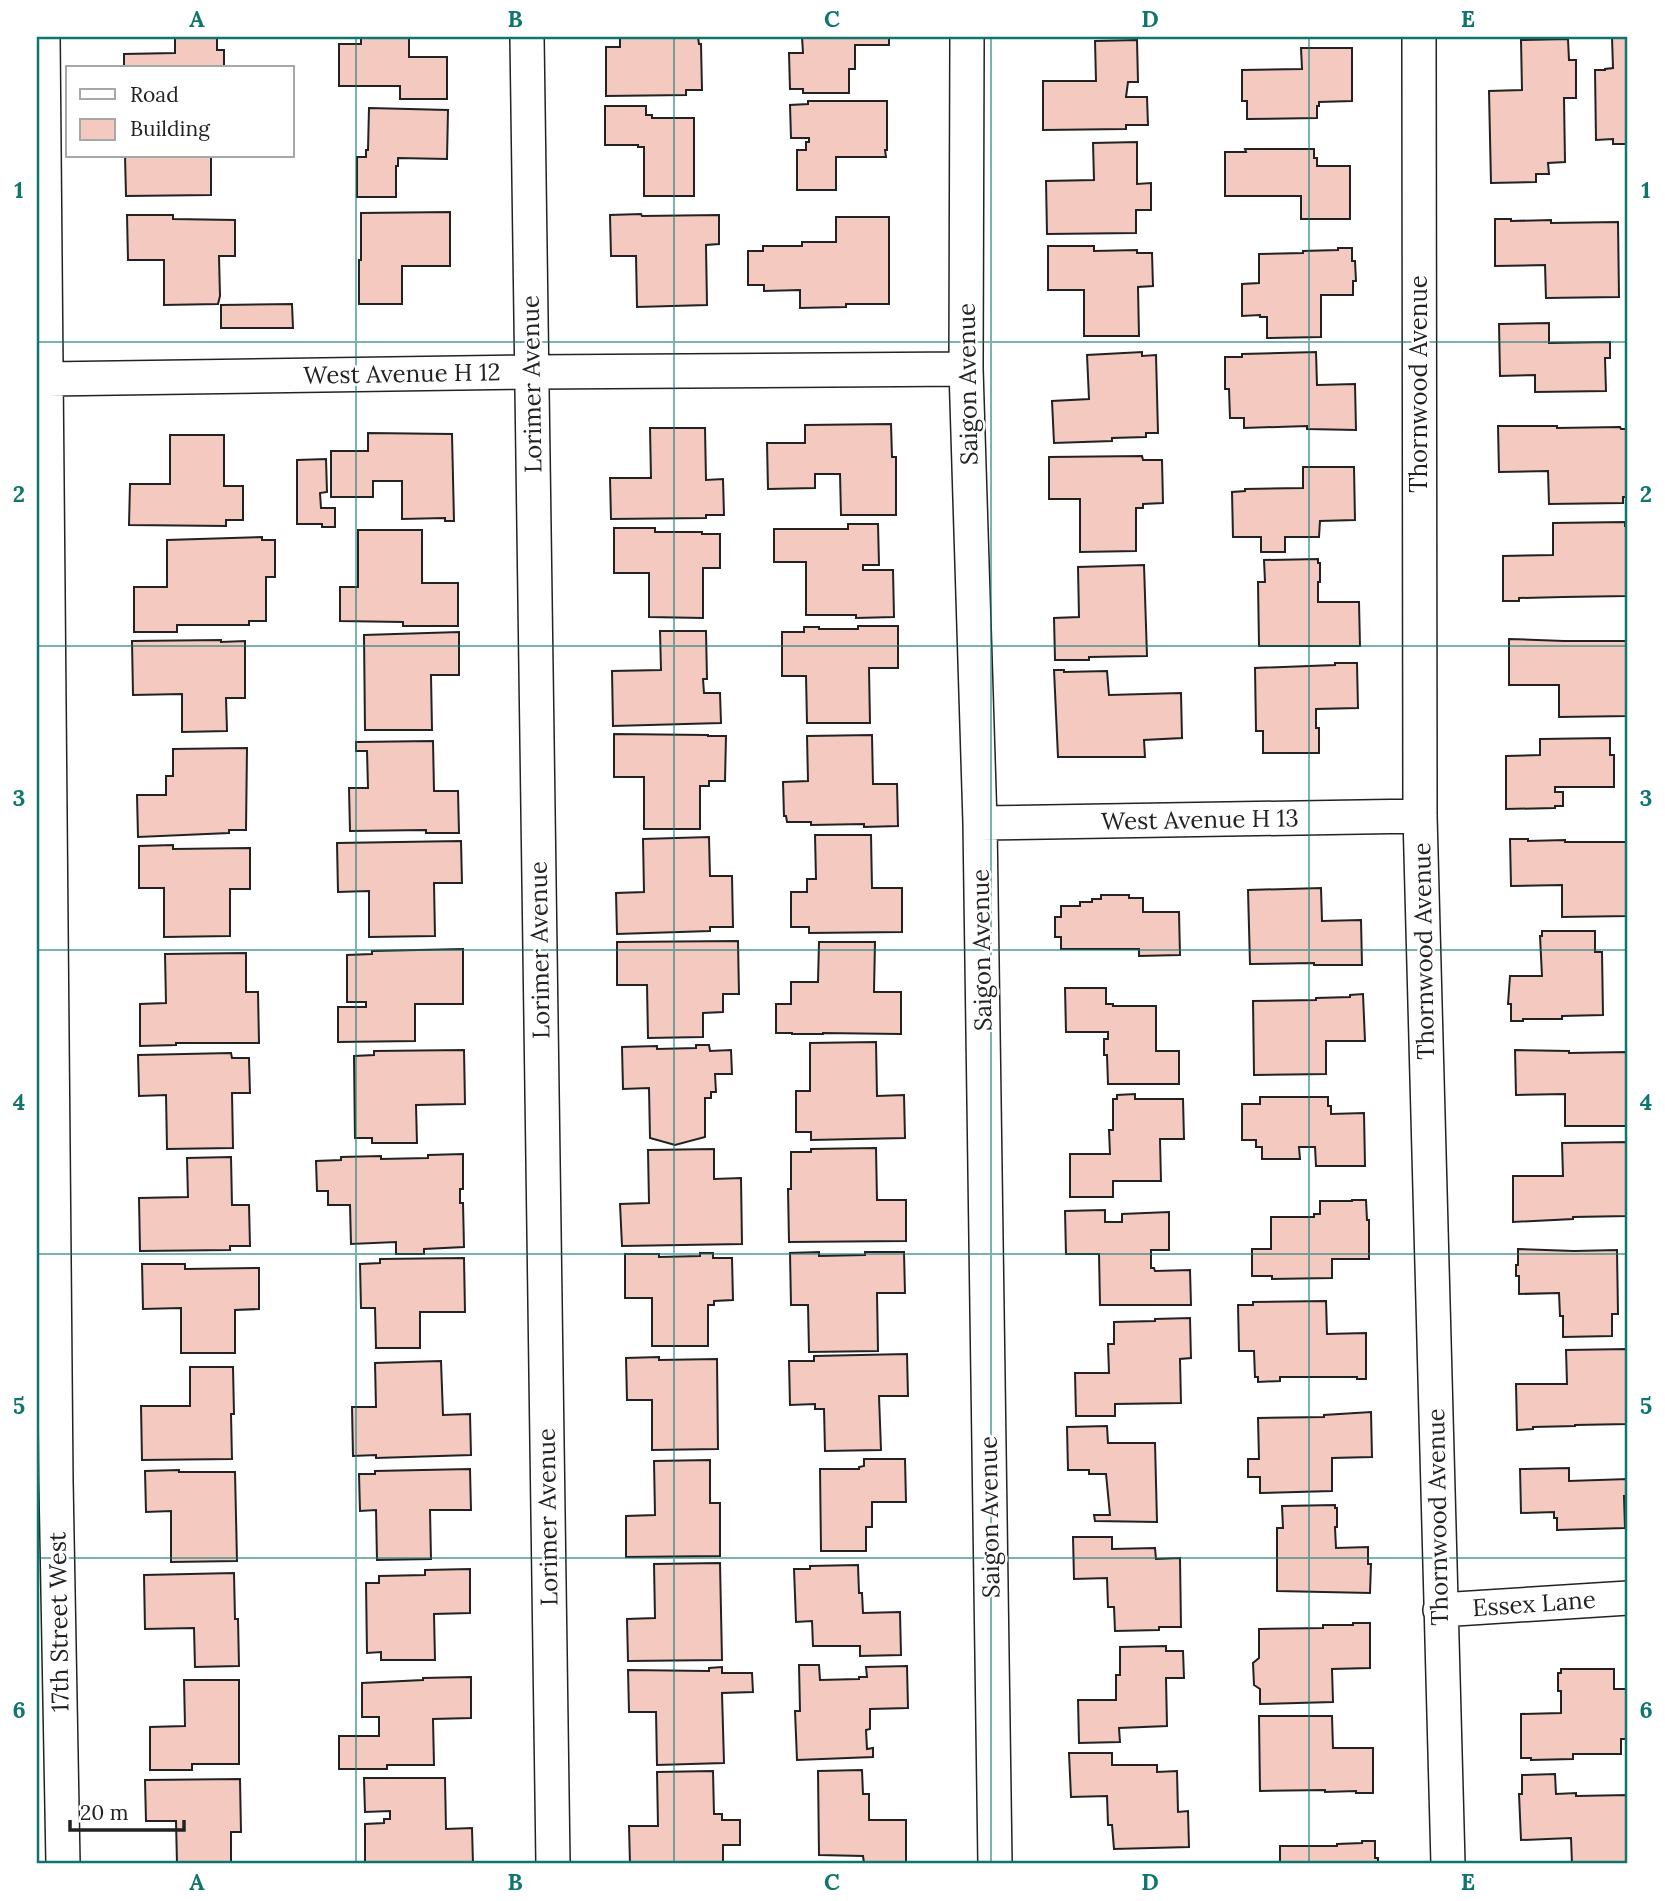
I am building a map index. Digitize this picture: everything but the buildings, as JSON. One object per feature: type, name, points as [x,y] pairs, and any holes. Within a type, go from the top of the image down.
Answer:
[{"type":"street","name":"17th Street West","points":[[43,37],[47,379],[47,1481],[63,1864]]},
{"type":"street","name":"Lorimer Avenue","points":[[527,37],[553,1864]]},
{"type":"street","name":"Saigon Avenue","points":[[967,37],[966,369],[980,823],[995,1864]]},
{"type":"street","name":"Thornwood Avenue","points":[[1419,37],[1420,817],[1448,1864]]},
{"type":"street","name":"West Avenue H 12","points":[[47,379],[966,369]]},
{"type":"street","name":"West Avenue H 13","points":[[980,823],[1420,817]]},
{"type":"street","name":"Essex Lane","points":[[1440,1610],[1628,1598]]}]
